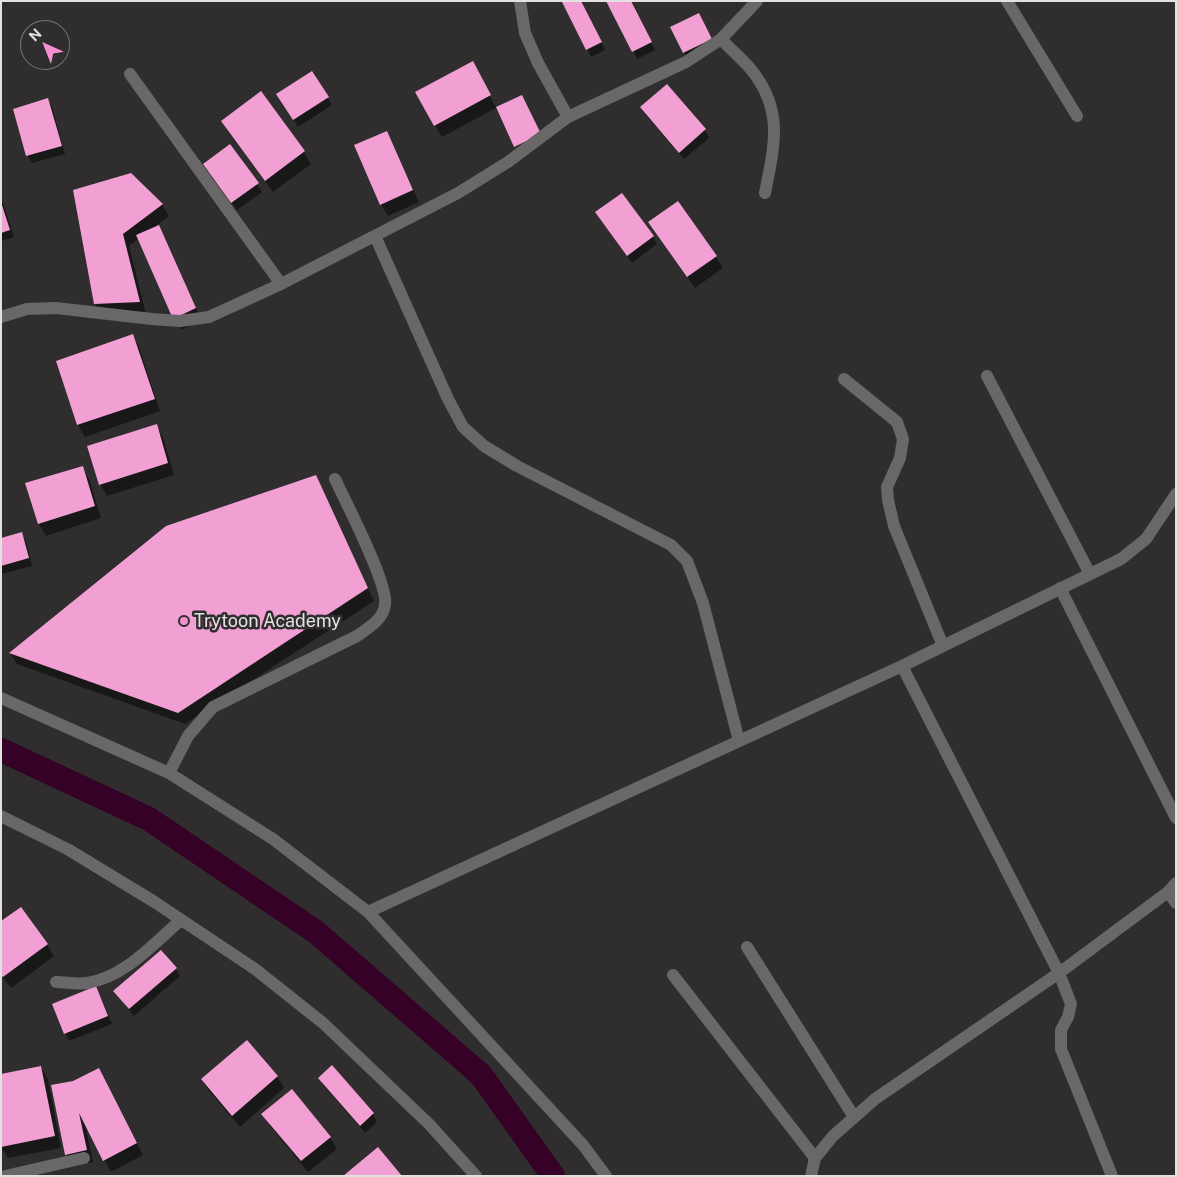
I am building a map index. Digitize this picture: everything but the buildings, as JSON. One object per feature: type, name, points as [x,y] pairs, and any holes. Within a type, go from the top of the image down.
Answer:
[{"type":"street","points":[[520,1],[525,33],[538,63],[568,117]]},
{"type":"street","points":[[1,317],[27,309],[56,308],[180,321],[209,317],[281,284],[458,193],[508,162],[568,117],[686,62],[720,39],[757,1]]},
{"type":"street","points":[[1007,1],[1076,116]]},
{"type":"street","points":[[720,39],[753,71],[767,93],[775,119],[774,149],[765,193]]},
{"type":"street","points":[[130,74],[281,284]]},
{"type":"street","points":[[376,236],[448,399],[463,427],[484,446],[517,466],[671,545],[687,561],[702,603],[739,741]]},
{"type":"street","points":[[987,376],[1090,574]]},
{"type":"street","points":[[844,380],[897,422],[903,439],[900,458],[887,487],[888,500],[894,526],[943,646]]},
{"type":"street","points":[[169,773],[188,736],[213,707],[357,636],[377,621],[385,606],[383,585],[335,479]]},
{"type":"street","points":[[368,912],[902,666],[1121,559],[1146,539],[1176,494]]},
{"type":"street","points":[[1060,588],[1176,818]]},
{"type":"street","points":[[902,666],[1059,973],[1071,1004],[1068,1016],[1061,1030],[1061,1049],[1112,1176]]},
{"type":"street","points":[[1,698],[169,773],[273,839],[368,912],[583,1145],[606,1176]]},
{"type":"street","points":[[1,816],[69,850],[182,920],[255,969],[323,1023],[430,1124],[476,1176]]},
{"type":"street","points":[[811,1176],[815,1158],[833,1136],[875,1098],[1059,973],[1172,888],[1176,903]]},
{"type":"street","points":[[56,982],[86,983],[112,976],[134,961],[182,920]]},
{"type":"street","points":[[747,947],[854,1117]]},
{"type":"street","points":[[673,975],[815,1158]]},
{"type":"street","points":[[6,1176],[84,1158]]},
{"type":"waterway","points":[[1,750],[149,819],[316,932],[481,1075],[553,1176]]},
{"type":"place","name":"Trytoon Academy","points":[[184,621]]}]
